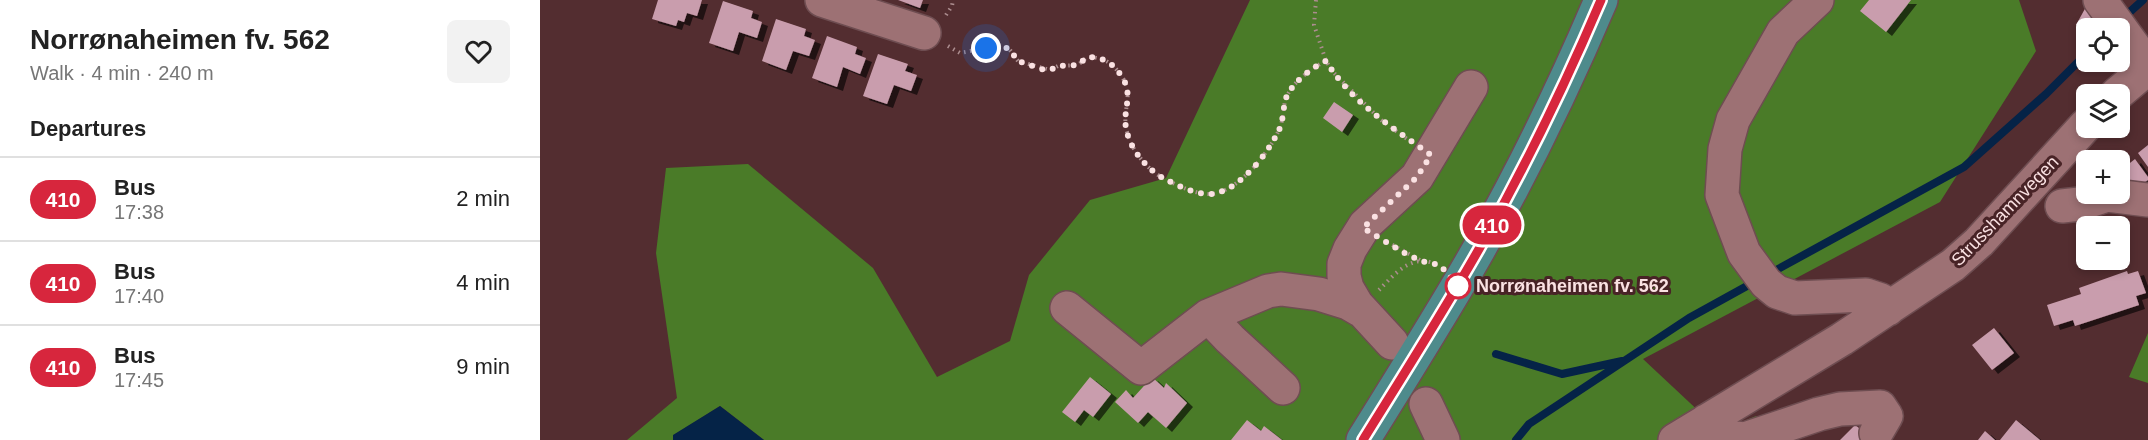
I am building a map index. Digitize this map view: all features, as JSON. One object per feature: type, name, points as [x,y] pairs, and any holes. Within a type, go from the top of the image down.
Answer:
[{"type":"main road","points":[[1363,440],[1484,240],[1549,113],[1601,0]]},
{"type":"street","points":[[822,0],[924,33]]},
{"type":"street","points":[[1817,0],[1783,32],[1733,120],[1725,149],[1722,195],[1744,253],[1766,283],[1777,292],[1795,298],[1866,295],[1881,300],[1888,309]]},
{"type":"street","points":[[2100,0],[2146,63],[2126,84]]},
{"type":"street","points":[[1392,343],[1360,310],[1347,288],[1344,264],[1363,228],[1417,177],[1471,87]]},
{"type":"street","name":"Strusshamnvegen","points":[[1675,440],[1842,339],[1953,266],[1979,242],[2076,136]]},
{"type":"street","points":[[2062,206],[2080,204],[2107,195],[2148,200]]},
{"type":"street","points":[[1067,308],[1142,368],[1208,316],[1255,295],[1281,289],[1335,298],[1360,310]]},
{"type":"street","points":[[1208,316],[1283,388]]},
{"type":"street","points":[[1426,404],[1443,440]]},
{"type":"street","points":[[1706,421],[1725,437],[1745,439],[1789,423],[1840,409],[1880,407],[1881,424]]},
{"type":"path","points":[[1316,0],[1314,25],[1326,61],[1344,84],[1380,120],[1431,155]]},
{"type":"path","points":[[924,33],[960,53],[1001,45],[1010,50],[1018,61],[1041,69],[1050,70],[1058,66],[1078,65],[1087,57],[1098,57],[1114,66],[1126,82],[1126,131],[1135,152],[1159,176],[1186,189],[1210,194],[1234,185],[1264,157],[1279,130],[1286,98],[1299,80],[1326,61]]},
{"type":"path","points":[[1363,228],[1421,261],[1440,265]]},
{"type":"path","points":[[1360,310],[1394,275],[1410,264],[1421,261]]},
{"type":"green space","points":[[1250,0],[2019,0],[2036,51],[1940,202],[1643,359],[1720,431],[1756,416],[1776,440],[764,440],[720,406],[674,435],[673,440],[627,440],[677,398],[656,253],[666,168],[748,164],[873,268],[937,377],[1010,341],[1029,275],[1090,200],[1166,178]]},
{"type":"green space","points":[[2148,333],[2148,383],[2129,377]]},
{"type":"water","points":[[720,406],[764,440],[673,440],[673,435]]},
{"type":"building","points":[[658,0],[702,0],[697,16],[687,13],[684,22],[678,20],[676,26],[652,19]]},
{"type":"building","points":[[898,0],[923,0],[920,8]]},
{"type":"building","points":[[1869,0],[1911,0],[1886,32],[1860,11]]},
{"type":"building","points":[[723,1],[753,11],[751,18],[762,22],[757,38],[739,32],[733,51],[709,43]]},
{"type":"building","points":[[2087,5],[2105,16],[2104,18],[2080,18]]},
{"type":"building","points":[[776,19],[806,29],[804,36],[815,40],[809,56],[793,51],[786,70],[762,61]]},
{"type":"building","points":[[827,36],[857,47],[855,54],[866,58],[860,74],[843,67],[837,87],[812,78]]},
{"type":"building","points":[[878,54],[908,64],[905,71],[917,75],[911,91],[894,85],[887,104],[863,96]]},
{"type":"building","points":[[1334,102],[1353,115],[1342,132],[1323,118]]},
{"type":"building","points":[[2148,145],[2148,167],[2138,153]]},
{"type":"building","points":[[2135,159],[2148,177],[2148,180],[2135,189],[2130,182],[2130,163]]},
{"type":"building","points":[[2127,271],[2128,274],[2138,271],[2146,293],[2136,296],[2139,305],[2075,326],[2073,320],[2054,326],[2047,305],[2081,294],[2079,288]]},
{"type":"building","points":[[1994,328],[2014,353],[1992,370],[1972,345]]},
{"type":"building","points":[[1090,377],[1111,394],[1093,417],[1084,410],[1075,422],[1062,412]]},
{"type":"building","points":[[1152,377],[1164,388],[1166,383],[1187,403],[1166,428],[1148,412],[1138,423],[1115,402],[1126,390],[1133,398]]},
{"type":"building","points":[[1247,420],[1261,431],[1264,426],[1282,440],[1231,440]]},
{"type":"building","points":[[2016,420],[2040,440],[2000,440]]},
{"type":"building","points":[[1855,425],[1859,428],[1861,426],[1871,440],[1840,440]]},
{"type":"building","points":[[1985,431],[1995,440],[1978,440]]},
{"type":"waterway","points":[[2123,18],[2143,0]]},
{"type":"waterway","points":[[1769,274],[1964,167],[2076,64]]},
{"type":"waterway","points":[[1516,440],[1529,424],[1689,318],[1756,281]]},
{"type":"waterway","points":[[1496,354],[1562,374],[1622,361]]},
{"type":"bus line","name":"410","points":[[1363,440],[1437,321],[1510,192],[1601,0]]},
{"type":"place","name":"Norrønaheimen fv. 562","points":[[1458,286]]},
{"type":"route","points":[[986,48],[1001,45],[1010,50],[1018,61],[1041,69],[1050,70],[1058,66],[1078,65],[1087,57],[1098,57],[1114,66],[1126,82],[1126,131],[1135,152],[1159,176],[1186,189],[1210,194],[1234,185],[1264,157],[1279,130],[1286,98],[1299,80],[1326,61],[1333,72],[1380,120],[1431,155],[1417,177],[1363,228],[1406,254],[1421,261],[1440,265],[1458,286]]}]
